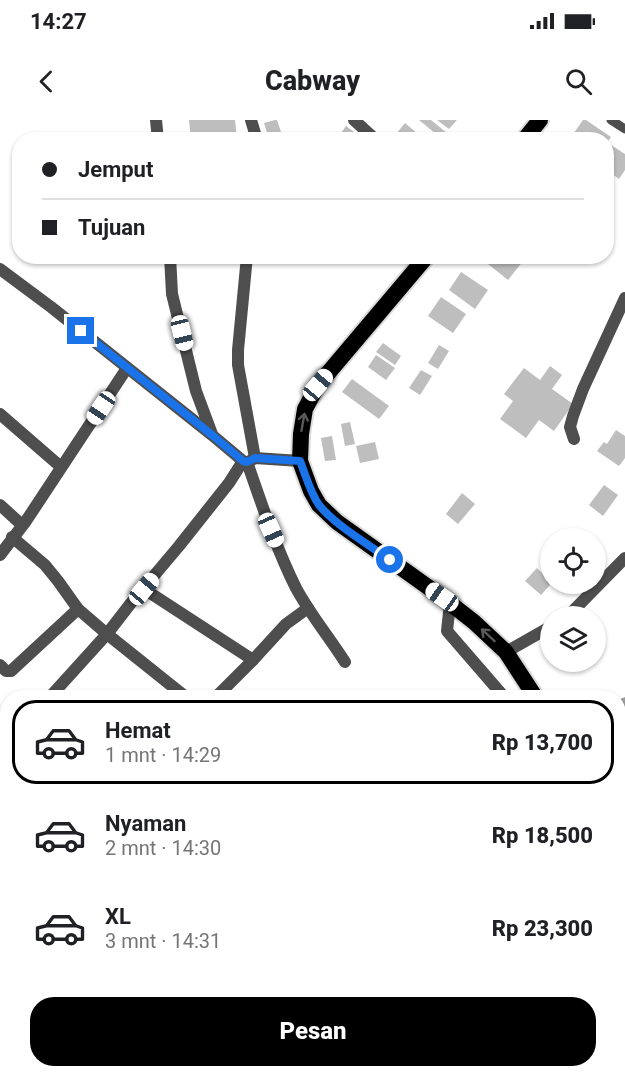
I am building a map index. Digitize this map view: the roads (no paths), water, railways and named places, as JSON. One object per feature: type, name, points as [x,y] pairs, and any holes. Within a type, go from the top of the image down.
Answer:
[{"type":"highway","points":[[530,132],[540,120]]},
{"type":"highway","points":[[420,264],[318,385],[305,409],[300,461],[311,491],[320,505],[337,522],[474,622],[506,652],[531,690]]},
{"type":"street","points":[[354,120],[367,132]]},
{"type":"street","points":[[170,264],[172,294],[196,391],[212,435]]},
{"type":"street","points":[[246,264],[238,365],[249,460],[271,530],[297,588],[345,662]]},
{"type":"street","points":[[0,269],[212,435],[249,460],[300,461]]},
{"type":"street","points":[[574,439],[570,427],[573,416],[625,298]]},
{"type":"street","points":[[0,555],[127,368]]},
{"type":"street","points":[[0,414],[61,467]]},
{"type":"street","points":[[56,690],[107,634],[249,460]]},
{"type":"street","points":[[0,505],[22,525]]},
{"type":"street","points":[[12,537],[45,565],[78,609],[177,690]]},
{"type":"street","points":[[578,606],[625,558]]},
{"type":"street","points":[[144,589],[253,660]]},
{"type":"street","points":[[450,603],[447,631],[498,690]]},
{"type":"street","points":[[227,690],[286,624],[308,608]]},
{"type":"street","points":[[0,665],[6,671],[11,671],[78,609]]},
{"type":"street","points":[[506,652],[540,633]]},
{"type":"lane","points":[[611,120],[623,125]]}]
